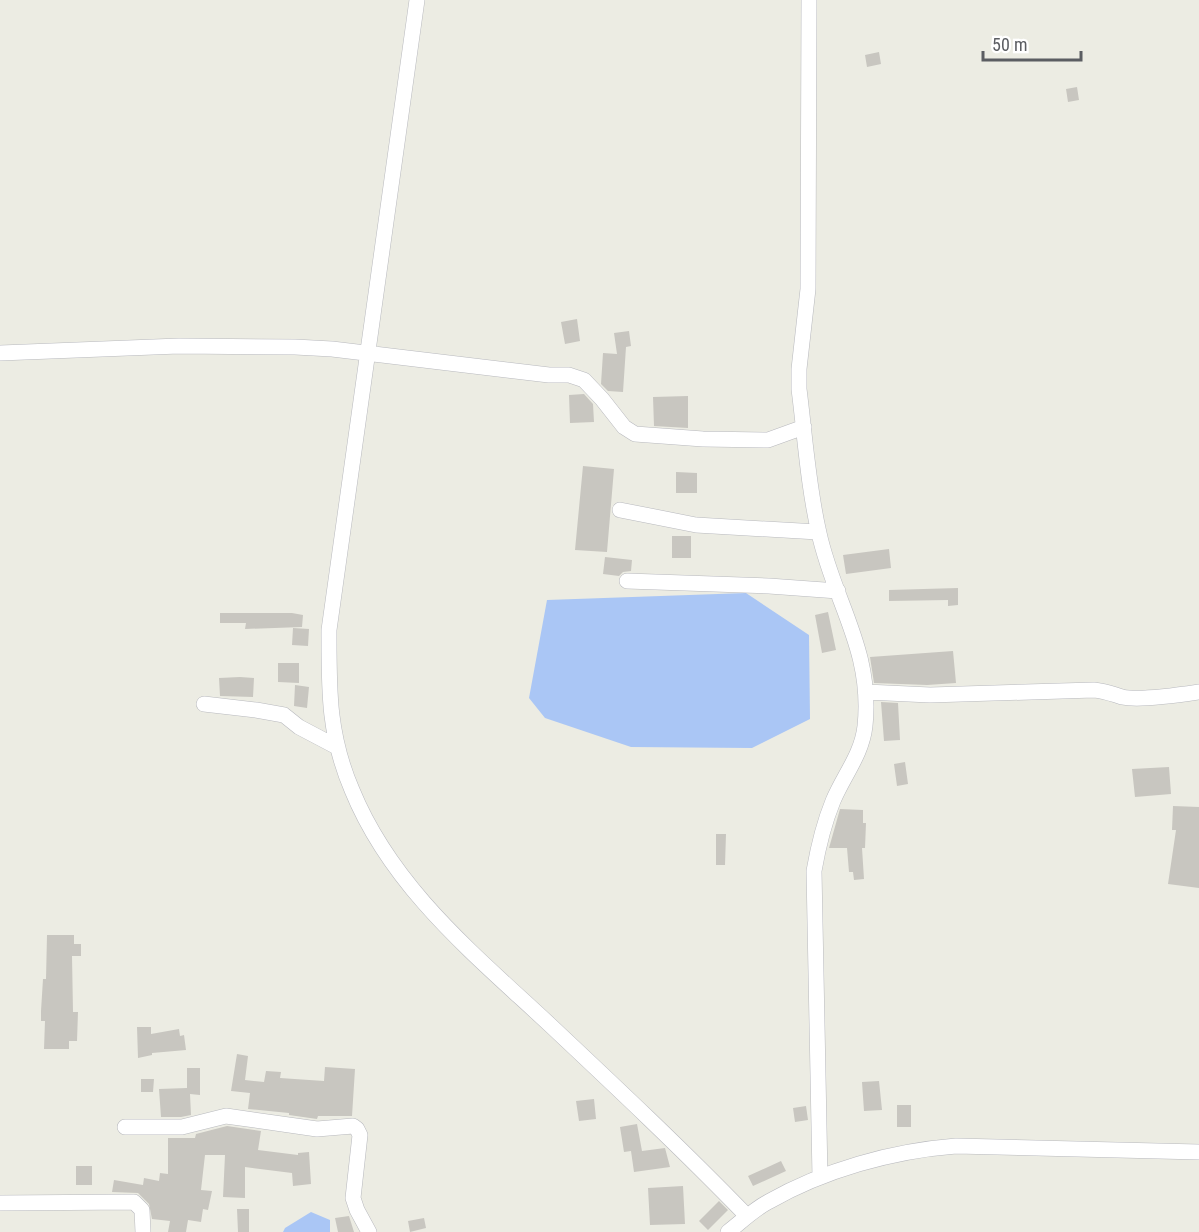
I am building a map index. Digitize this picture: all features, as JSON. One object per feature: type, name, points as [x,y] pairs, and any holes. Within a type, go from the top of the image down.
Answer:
[{"type":"street","points":[[417,0],[376,356],[329,630],[330,710],[338,747],[351,789],[367,824],[385,854],[422,902],[476,958],[751,1214]]},
{"type":"street","points":[[809,0],[808,289],[799,389],[818,532],[855,635],[866,692],[862,742],[833,801],[817,852],[814,871],[820,1178]]},
{"type":"street","points":[[0,353],[179,346],[332,349],[376,356],[576,376],[589,384],[624,427],[635,434],[703,439],[768,440],[804,427]]},
{"type":"street","points":[[620,510],[696,525],[818,532]]},
{"type":"street","points":[[627,581],[838,591]]},
{"type":"street","points":[[866,692],[930,695],[1094,690],[1134,698],[1199,692]]},
{"type":"street","points":[[204,704],[284,716],[299,727],[338,747]]},
{"type":"street","points":[[125,1127],[182,1127],[226,1116],[306,1128],[330,1129],[352,1126],[360,1135],[353,1198],[369,1232]]},
{"type":"street","points":[[728,1232],[769,1201],[820,1178],[877,1160],[934,1148],[956,1146],[1199,1152]]},
{"type":"street","points":[[0,1203],[134,1202],[142,1210],[143,1232]]},
{"type":"water","points":[[746,593],[809,635],[810,719],[752,748],[631,747],[545,718],[529,698],[547,600]]},
{"type":"water","points":[[311,1212],[330,1220],[330,1232],[283,1232],[285,1228]]},
{"type":"building","points":[[879,52],[881,64],[867,67],[865,55]]},
{"type":"building","points":[[1077,87],[1079,100],[1068,102],[1066,89]]},
{"type":"building","points":[[577,319],[580,341],[565,344],[561,322]]},
{"type":"building","points":[[629,331],[631,346],[626,347],[623,392],[608,391],[601,384],[603,353],[617,354],[614,333]]},
{"type":"building","points":[[584,394],[593,404],[594,422],[570,423],[569,395]]},
{"type":"building","points":[[688,396],[688,428],[654,426],[653,397]]},
{"type":"building","points":[[583,466],[614,469],[607,552],[575,550]]},
{"type":"building","points":[[676,472],[697,473],[697,493],[676,493]]},
{"type":"building","points":[[672,536],[691,536],[691,558],[672,558]]},
{"type":"building","points":[[889,549],[891,568],[846,574],[843,555]]},
{"type":"building","points":[[605,557],[632,560],[631,571],[623,572],[619,576],[603,574]]},
{"type":"building","points":[[958,588],[958,605],[948,606],[948,600],[889,601],[889,590]]},
{"type":"building","points":[[828,612],[836,650],[822,653],[815,615]]},
{"type":"building","points":[[220,613],[292,613],[303,615],[302,627],[245,629],[246,623],[220,623]]},
{"type":"building","points":[[293,628],[309,629],[308,646],[292,645]]},
{"type":"building","points":[[953,651],[956,683],[927,685],[874,683],[870,657]]},
{"type":"building","points":[[278,663],[299,663],[299,683],[278,682]]},
{"type":"building","points":[[219,678],[254,678],[253,697],[220,696]]},
{"type":"building","points":[[295,685],[309,687],[307,708],[294,706]]},
{"type":"building","points":[[881,702],[898,703],[900,740],[884,741]]},
{"type":"building","points":[[905,762],[908,784],[897,786],[894,764]]},
{"type":"building","points":[[1169,767],[1171,794],[1135,797],[1132,769]]},
{"type":"building","points":[[1173,806],[1199,807],[1199,888],[1168,884],[1176,830],[1172,830]]},
{"type":"building","points":[[840,809],[863,810],[863,823],[866,823],[865,848],[862,848],[864,879],[854,880],[853,872],[849,872],[847,848],[829,848]]},
{"type":"building","points":[[716,834],[726,834],[725,865],[716,865]]},
{"type":"building","points":[[47,935],[74,935],[74,944],[81,944],[81,956],[72,956],[73,1012],[78,1012],[77,1041],[69,1041],[69,1049],[44,1049],[45,1021],[41,1021],[41,1011],[43,979],[46,979]]},
{"type":"building","points":[[137,1027],[151,1027],[151,1034],[179,1029],[180,1036],[184,1035],[186,1050],[152,1053],[152,1055],[138,1058]]},
{"type":"building","points":[[237,1054],[248,1056],[245,1080],[264,1082],[266,1071],[281,1072],[280,1078],[324,1081],[325,1067],[355,1069],[352,1116],[318,1116],[317,1119],[289,1115],[289,1113],[248,1109],[250,1093],[231,1091]]},
{"type":"building","points":[[187,1068],[200,1068],[200,1095],[190,1094],[191,1115],[161,1117],[159,1089],[187,1088]]},
{"type":"building","points":[[141,1079],[154,1079],[153,1092],[141,1092]]},
{"type":"building","points":[[879,1081],[882,1110],[864,1111],[862,1082]]},
{"type":"building","points":[[594,1099],[596,1119],[579,1121],[576,1101]]},
{"type":"building","points":[[897,1105],[911,1105],[911,1127],[897,1127]]},
{"type":"building","points":[[806,1106],[808,1120],[795,1122],[793,1108]]},
{"type":"building","points":[[637,1124],[642,1151],[665,1148],[670,1167],[634,1172],[631,1151],[624,1152],[620,1127]]},
{"type":"building","points":[[227,1126],[261,1131],[258,1150],[298,1155],[298,1153],[309,1152],[311,1184],[293,1186],[292,1173],[245,1167],[245,1198],[223,1197],[225,1155],[205,1155],[201,1190],[212,1191],[208,1210],[203,1209],[201,1222],[188,1220],[186,1232],[168,1232],[170,1221],[152,1219],[149,1204],[138,1193],[112,1192],[114,1180],[143,1185],[144,1178],[159,1181],[160,1173],[168,1174],[168,1138],[195,1138],[196,1134]]},
{"type":"building","points":[[781,1161],[786,1171],[753,1186],[748,1176]]},
{"type":"building","points":[[76,1166],[92,1166],[92,1185],[76,1185]]},
{"type":"building","points":[[683,1186],[685,1224],[650,1225],[648,1188]]},
{"type":"building","points":[[719,1201],[728,1210],[708,1230],[699,1221]]},
{"type":"building","points":[[237,1209],[249,1209],[249,1232],[238,1232]]},
{"type":"building","points":[[349,1216],[354,1232],[338,1232],[335,1218]]},
{"type":"building","points":[[424,1218],[426,1228],[410,1232],[408,1221]]}]
